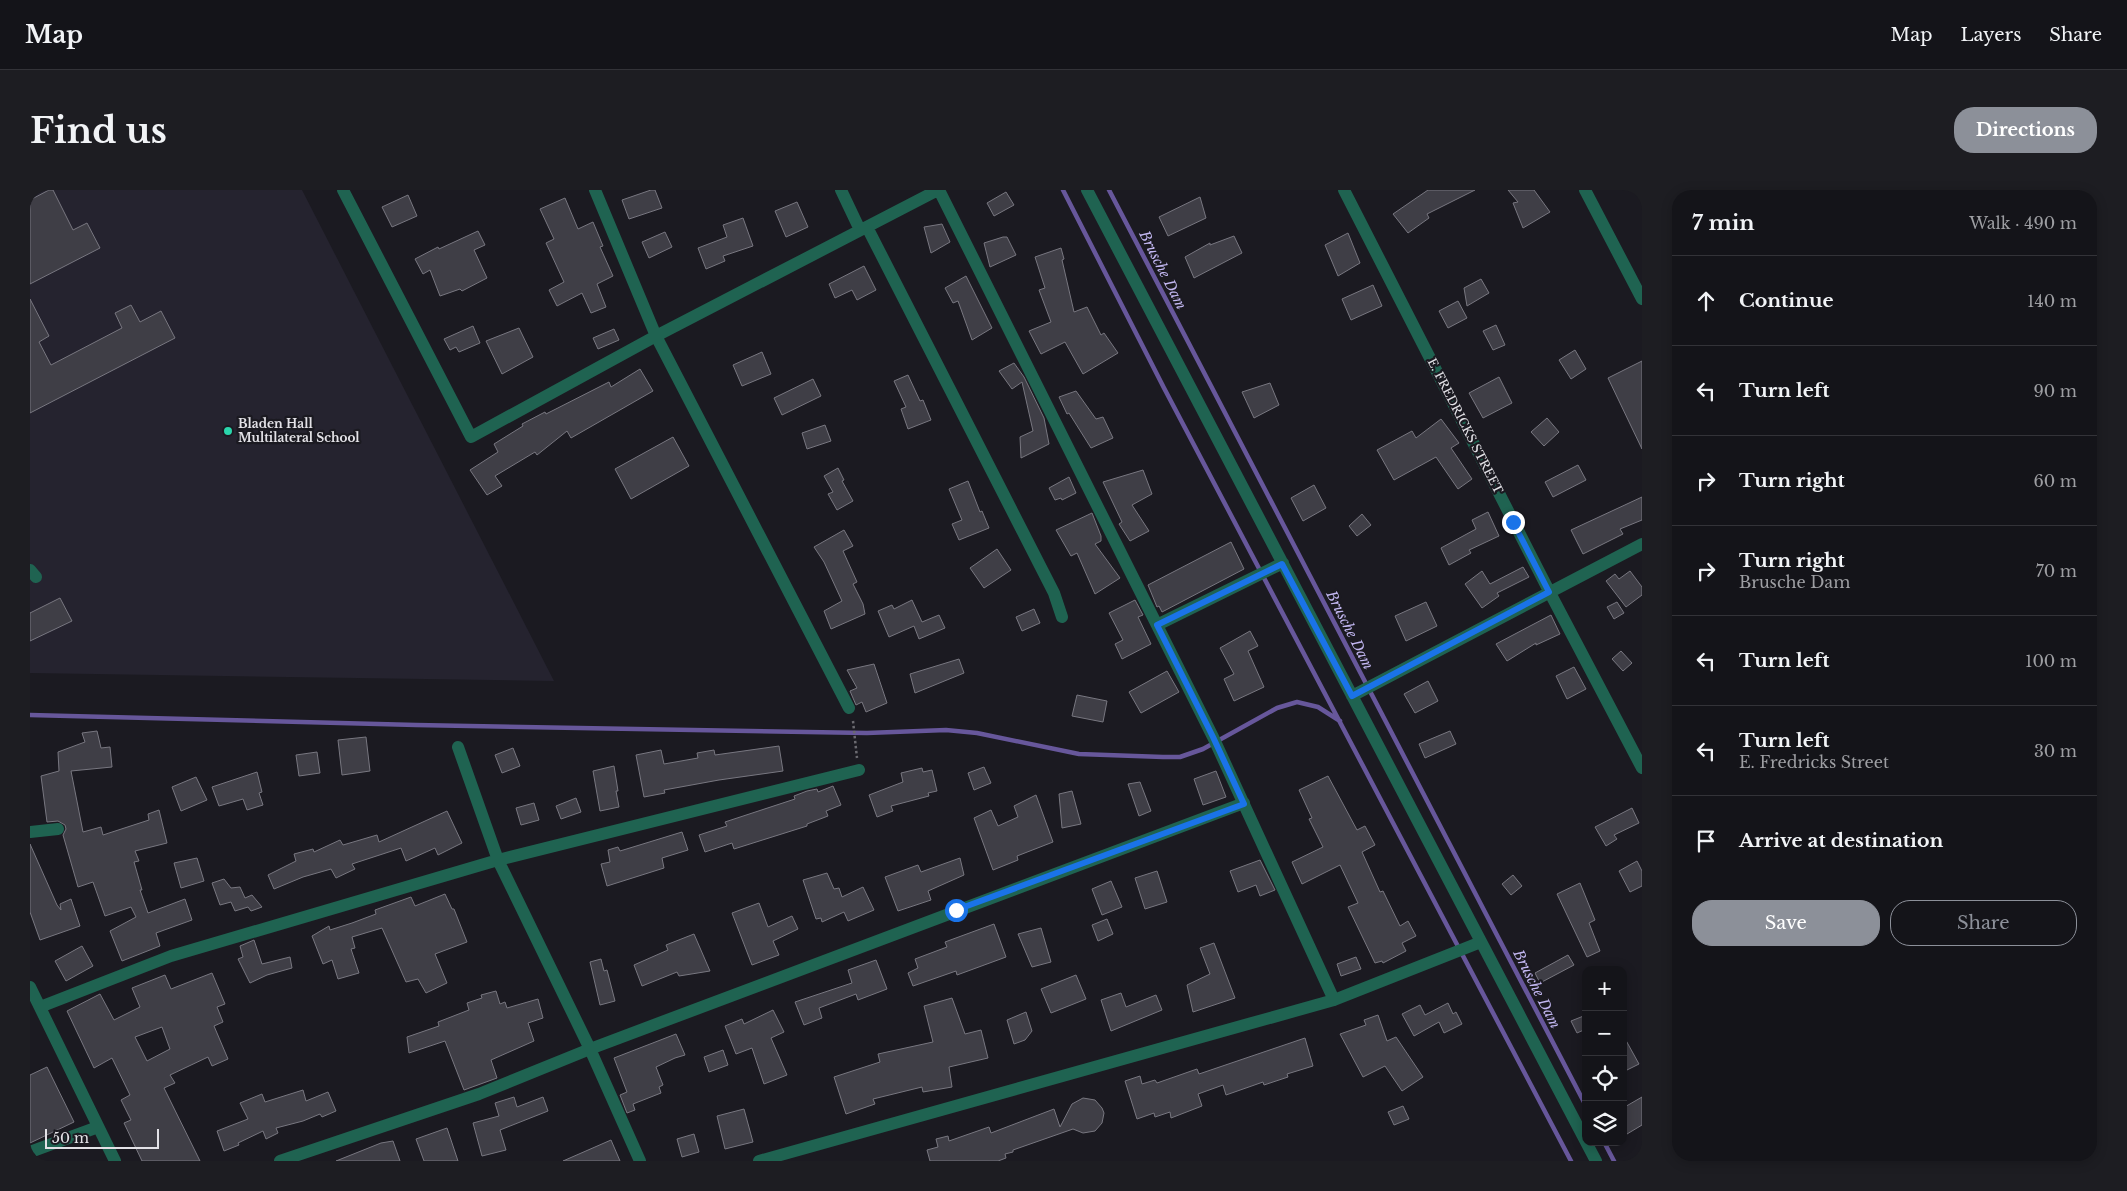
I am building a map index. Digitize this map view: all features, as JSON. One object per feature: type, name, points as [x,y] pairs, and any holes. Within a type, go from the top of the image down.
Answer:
[{"type":"street","points":[[343,190],[471,437],[656,336],[939,190],[1213,737],[1334,1000]]},
{"type":"street","points":[[595,190],[656,336],[848,708]]},
{"type":"street","points":[[841,190],[864,229],[1054,593],[1062,617]]},
{"type":"street","points":[[1087,190],[1352,696],[1478,943],[1582,1135]]},
{"type":"street","name":"E. FREDRICKS STREET","points":[[1344,190],[1549,592],[1642,768]]},
{"type":"street","points":[[1585,190],[1642,299]]},
{"type":"street","points":[[1352,696],[1642,544]]},
{"type":"street","points":[[1157,625],[1282,564]]},
{"type":"street","points":[[458,747],[498,860],[590,1049],[640,1161]]},
{"type":"street","points":[[40,1007],[170,956],[498,860],[859,770]]},
{"type":"street","points":[[280,1161],[480,1094],[590,1049],[1158,834],[1244,804]]},
{"type":"street","points":[[30,832],[58,829]]},
{"type":"street","points":[[759,1161],[1334,1000],[1478,943]]},
{"type":"street","points":[[30,987],[115,1161]]},
{"type":"street","points":[[30,1152],[98,1127]]},
{"type":"street","points":[[1588,1146],[1596,1161]]},
{"type":"path","points":[[853,722],[856,746]]},
{"type":"shaded area","name":"Bladen Hall Multilateral School","points":[[30,190],[302,190],[554,681],[30,673]]},
{"type":"building","points":[[49,190],[53,190],[73,230],[87,223],[100,248],[30,284],[30,200]]},
{"type":"building","points":[[655,190],[662,208],[629,219],[622,200]]},
{"type":"building","points":[[1428,190],[1475,190],[1427,214],[1429,218],[1408,233],[1393,214]]},
{"type":"building","points":[[1508,190],[1534,190],[1550,212],[1523,228],[1513,203],[1518,202]]},
{"type":"building","points":[[1006,192],[1014,205],[994,216],[987,203]]},
{"type":"building","points":[[408,195],[417,216],[392,227],[382,207]]},
{"type":"building","points":[[1200,197],[1206,218],[1168,236],[1159,217]]},
{"type":"building","points":[[565,198],[578,229],[593,222],[603,246],[600,247],[613,276],[597,284],[606,307],[591,313],[582,293],[557,306],[549,290],[564,282],[546,243],[554,239],[540,209]]},
{"type":"building","points":[[797,202],[808,227],[786,237],[775,211]]},
{"type":"building","points":[[743,218],[753,246],[723,256],[725,261],[706,269],[698,248],[727,237],[723,225]]},
{"type":"building","points":[[942,224],[950,242],[931,253],[924,227]]},
{"type":"building","points":[[478,231],[485,245],[474,250],[487,278],[462,291],[460,289],[440,296],[430,270],[423,274],[415,259],[438,247],[439,249]]},
{"type":"building","points":[[665,232],[672,247],[649,258],[642,242]]},
{"type":"building","points":[[1348,233],[1360,263],[1338,276],[1325,245]]},
{"type":"building","points":[[1234,236],[1242,253],[1194,278],[1185,257],[1210,243],[1210,245]]},
{"type":"building","points":[[1007,237],[1016,255],[990,267],[984,243]]},
{"type":"building","points":[[1061,248],[1074,312],[1087,307],[1101,335],[1104,333],[1118,353],[1083,374],[1065,342],[1041,354],[1029,331],[1051,322],[1039,290],[1045,288],[1035,257]]},
{"type":"building","points":[[864,266],[876,290],[857,300],[852,290],[835,298],[829,284]]},
{"type":"building","points":[[966,276],[992,328],[972,340],[958,301],[953,303],[945,288]]},
{"type":"building","points":[[1481,279],[1489,293],[1467,306],[1464,288]]},
{"type":"building","points":[[1373,285],[1382,306],[1351,320],[1342,299]]},
{"type":"building","points":[[30,299],[49,336],[39,342],[51,365],[122,328],[115,313],[131,305],[140,322],[161,311],[175,338],[30,413]]},
{"type":"building","points":[[1458,301],[1467,318],[1448,328],[1439,311]]},
{"type":"building","points":[[1496,325],[1505,345],[1493,350],[1483,331]]},
{"type":"building","points":[[473,326],[480,343],[459,352],[456,347],[450,350],[444,339]]},
{"type":"building","points":[[519,328],[533,357],[502,374],[486,341]]},
{"type":"building","points":[[614,329],[619,340],[598,349],[593,338]]},
{"type":"building","points":[[1575,350],[1586,369],[1571,379],[1559,360]]},
{"type":"building","points":[[762,352],[771,374],[742,386],[733,365]]},
{"type":"building","points":[[1642,361],[1642,449],[1608,378]]},
{"type":"building","points":[[1014,363],[1024,377],[1044,418],[1049,444],[1021,458],[1020,437],[1033,431],[1022,382],[1012,389],[999,371]]},
{"type":"building","points":[[640,369],[653,391],[571,438],[567,431],[537,455],[535,452],[495,476],[502,486],[487,495],[470,470],[498,452],[494,444],[523,426],[522,424],[545,412],[546,414],[609,382],[611,387]]},
{"type":"building","points":[[908,375],[920,401],[923,400],[931,420],[908,429],[901,409],[906,407],[894,381]]},
{"type":"building","points":[[1499,377],[1512,403],[1483,418],[1469,393]]},
{"type":"building","points":[[813,379],[821,396],[782,415],[774,398]]},
{"type":"building","points":[[1270,383],[1279,405],[1254,418],[1242,392]]},
{"type":"building","points":[[1076,391],[1096,419],[1103,417],[1113,438],[1091,448],[1069,413],[1067,414],[1059,397]]},
{"type":"building","points":[[1547,418],[1559,432],[1544,446],[1531,432]]},
{"type":"building","points":[[1441,419],[1459,443],[1451,448],[1472,479],[1458,489],[1436,457],[1394,480],[1377,450],[1412,431],[1416,438]]},
{"type":"building","points":[[825,425],[831,441],[807,449],[802,433]]},
{"type":"building","points":[[673,437],[689,466],[631,499],[615,469]]},
{"type":"building","points":[[1578,465],[1586,480],[1553,497],[1545,482]]},
{"type":"building","points":[[838,468],[844,480],[842,481],[853,501],[837,510],[828,494],[833,492],[824,476]]},
{"type":"building","points":[[1143,470],[1152,494],[1132,505],[1149,531],[1130,541],[1119,524],[1122,522],[1103,482]]},
{"type":"building","points":[[1069,477],[1076,493],[1062,500],[1061,498],[1055,500],[1049,488]]},
{"type":"building","points":[[968,481],[980,512],[982,511],[989,528],[959,540],[952,524],[962,520],[949,489]]},
{"type":"building","points":[[1314,485],[1326,508],[1303,521],[1291,498]]},
{"type":"building","points":[[1642,497],[1642,520],[1620,529],[1623,534],[1583,554],[1571,530]]},
{"type":"building","points":[[1488,512],[1499,536],[1469,550],[1471,553],[1449,565],[1441,548],[1476,529],[1472,520]]},
{"type":"building","points":[[1092,513],[1101,536],[1101,541],[1095,544],[1120,578],[1095,594],[1077,553],[1071,556],[1056,530]]},
{"type":"building","points":[[1362,514],[1371,525],[1357,536],[1349,526]]},
{"type":"building","points":[[844,530],[853,546],[843,551],[857,582],[853,584],[863,604],[865,614],[831,629],[824,611],[842,601],[824,562],[814,547]]},
{"type":"building","points":[[1231,542],[1244,569],[1162,612],[1159,606],[1157,607],[1148,585]]},
{"type":"building","points":[[997,549],[1011,570],[984,588],[970,568]]},
{"type":"building","points":[[1523,567],[1529,577],[1497,593],[1499,596],[1482,608],[1465,584],[1482,571],[1490,584]]},
{"type":"building","points":[[1630,571],[1642,587],[1642,595],[1626,607],[1606,581],[1615,574],[1619,579]]},
{"type":"building","points":[[60,598],[72,621],[30,641],[30,613]]},
{"type":"building","points":[[912,600],[922,622],[939,615],[945,628],[919,639],[914,626],[889,637],[878,611],[892,605],[894,609]]},
{"type":"building","points":[[1135,600],[1143,615],[1138,617],[1151,644],[1122,659],[1115,644],[1123,640],[1109,613]]},
{"type":"building","points":[[1426,602],[1437,626],[1406,641],[1395,616]]},
{"type":"building","points":[[1617,602],[1624,613],[1614,619],[1607,607]]},
{"type":"building","points":[[1034,609],[1040,623],[1022,631],[1016,617]]},
{"type":"building","points":[[1551,615],[1560,634],[1536,645],[1536,643],[1507,661],[1496,644]]},
{"type":"building","points":[[1250,631],[1258,646],[1248,651],[1264,687],[1234,701],[1224,679],[1234,674],[1220,648]]},
{"type":"building","points":[[1621,651],[1632,663],[1623,671],[1612,659]]},
{"type":"building","points":[[959,659],[964,673],[915,693],[910,674]]},
{"type":"building","points":[[874,664],[887,703],[866,712],[862,702],[856,705],[850,691],[857,688],[847,670]]},
{"type":"building","points":[[1574,667],[1586,689],[1567,699],[1556,676]]},
{"type":"building","points":[[1167,671],[1179,692],[1141,713],[1129,692]]},
{"type":"building","points":[[1428,681],[1438,701],[1415,713],[1404,694]]},
{"type":"building","points":[[1077,695],[1107,701],[1103,722],[1072,716]]},
{"type":"building","points":[[97,731],[101,748],[110,747],[112,767],[71,771],[83,832],[101,827],[103,835],[149,820],[148,814],[159,810],[167,843],[135,851],[139,861],[134,862],[142,890],[140,890],[148,913],[185,899],[192,920],[156,933],[160,946],[122,961],[110,931],[136,917],[131,907],[105,916],[93,882],[78,887],[63,835],[66,829],[65,825],[58,821],[47,822],[41,776],[59,771],[58,752],[85,742],[82,733]]},
{"type":"building","points":[[1450,731],[1456,744],[1425,758],[1419,744]]},
{"type":"building","points":[[366,737],[370,771],[342,775],[338,740]]},
{"type":"building","points":[[779,746],[783,771],[664,790],[665,793],[644,797],[636,755],[661,750],[664,764],[698,758],[697,753],[714,750],[715,755]]},
{"type":"building","points":[[513,748],[520,766],[502,773],[495,755]]},
{"type":"building","points":[[317,752],[320,773],[299,776],[296,755]]},
{"type":"building","points":[[614,766],[619,807],[600,811],[593,771]]},
{"type":"building","points":[[984,767],[991,783],[974,790],[968,773]]},
{"type":"building","points":[[922,768],[923,772],[932,770],[937,791],[928,793],[929,796],[891,806],[893,811],[877,817],[869,795],[903,782],[901,773]]},
{"type":"building","points":[[1216,771],[1226,797],[1203,805],[1194,779]]},
{"type":"building","points":[[257,772],[262,792],[259,793],[263,805],[247,810],[243,799],[219,806],[212,787]]},
{"type":"building","points":[[1328,776],[1357,830],[1365,826],[1375,845],[1362,852],[1380,892],[1383,891],[1400,926],[1408,921],[1416,936],[1402,943],[1406,951],[1383,963],[1382,961],[1375,963],[1348,907],[1358,903],[1340,865],[1302,884],[1292,862],[1323,847],[1309,819],[1312,818],[1299,790]]},
{"type":"building","points":[[196,777],[207,800],[181,811],[172,787]]},
{"type":"building","points":[[1140,782],[1151,811],[1139,816],[1128,784]]},
{"type":"building","points":[[833,786],[841,805],[826,811],[828,816],[807,824],[807,826],[734,849],[732,843],[705,852],[699,835],[727,826],[725,822],[795,799],[794,796],[807,791],[817,789],[818,792]]},
{"type":"building","points":[[1072,791],[1081,824],[1062,828],[1059,794]]},
{"type":"building","points":[[1036,795],[1053,842],[1017,856],[1018,860],[993,870],[974,818],[991,810],[998,826],[1018,817],[1014,806]]},
{"type":"building","points":[[576,798],[581,812],[561,819],[556,806]]},
{"type":"building","points":[[534,803],[539,820],[521,825],[516,808]]},
{"type":"building","points":[[1632,808],[1639,823],[1614,835],[1617,839],[1606,846],[1595,827]]},
{"type":"building","points":[[447,811],[462,843],[438,855],[435,848],[406,861],[401,848],[352,864],[355,869],[336,878],[331,869],[303,877],[274,889],[268,875],[296,861],[294,854],[313,849],[314,852],[340,840],[343,845],[377,835],[379,842]]},
{"type":"building","points":[[682,832],[688,850],[662,858],[664,868],[607,886],[601,864],[610,862],[608,850],[618,847],[620,851]]},
{"type":"building","points":[[30,844],[57,905],[61,910],[60,904],[71,899],[80,926],[40,940],[30,912]]},
{"type":"building","points":[[197,858],[204,881],[181,888],[174,863]]},
{"type":"building","points":[[960,858],[964,875],[928,891],[931,900],[898,911],[885,877],[918,865],[921,872]]},
{"type":"building","points":[[1260,860],[1275,890],[1260,896],[1256,885],[1238,892],[1230,871]]},
{"type":"building","points":[[1637,861],[1642,871],[1642,886],[1630,892],[1619,871]]},
{"type":"building","points":[[1157,871],[1167,902],[1145,909],[1135,878]]},
{"type":"building","points":[[827,873],[834,889],[839,888],[842,897],[863,887],[874,910],[848,921],[844,912],[822,922],[821,918],[816,919],[803,880]]},
{"type":"building","points":[[1513,875],[1522,886],[1511,895],[1502,884]]},
{"type":"building","points":[[224,879],[231,888],[240,887],[245,898],[252,895],[262,907],[251,911],[248,907],[235,911],[231,902],[220,905],[212,883]]},
{"type":"building","points":[[1111,881],[1122,907],[1102,915],[1092,889]]},
{"type":"building","points":[[1580,883],[1595,920],[1589,923],[1600,951],[1587,957],[1557,894]]},
{"type":"building","points":[[445,894],[452,909],[454,909],[467,942],[435,954],[447,983],[426,993],[418,979],[406,982],[382,928],[352,937],[355,948],[351,949],[359,973],[338,979],[332,960],[323,964],[312,936],[329,926],[330,930],[352,923],[376,914],[375,910],[411,897],[415,906]]},
{"type":"building","points":[[759,903],[768,927],[792,916],[798,929],[773,941],[779,955],[752,965],[732,913]]},
{"type":"building","points":[[1107,919],[1113,934],[1098,941],[1092,925]]},
{"type":"building","points":[[994,924],[1006,957],[957,975],[956,971],[913,986],[908,973],[918,968],[915,959],[947,947],[945,942]]},
{"type":"building","points":[[1041,928],[1051,962],[1032,967],[1018,934]]},
{"type":"building","points":[[694,934],[710,971],[679,976],[677,972],[642,986],[634,965],[668,950],[666,945]]},
{"type":"building","points":[[254,940],[262,964],[290,957],[292,968],[267,975],[250,983],[238,959],[243,957],[240,946]]},
{"type":"building","points":[[1214,943],[1235,998],[1193,1012],[1187,985],[1210,974],[1200,948]]},
{"type":"building","points":[[82,946],[93,966],[66,981],[55,961]]},
{"type":"building","points":[[1568,955],[1574,965],[1540,983],[1535,973]]},
{"type":"building","points":[[1356,957],[1361,969],[1341,976],[1337,964]]},
{"type":"building","points":[[601,959],[604,971],[607,970],[615,1001],[600,1005],[590,962]]},
{"type":"building","points":[[876,960],[887,989],[858,1000],[856,994],[819,1008],[822,1018],[804,1025],[795,1002],[852,983],[848,970]]},
{"type":"building","points":[[212,973],[225,1004],[217,1007],[223,1022],[214,1026],[228,1059],[212,1066],[208,1057],[170,1075],[175,1083],[164,1088],[200,1161],[142,1161],[124,1123],[131,1120],[121,1100],[130,1095],[112,1058],[94,1068],[67,1011],[100,994],[114,1020],[140,1007],[132,988],[165,975],[171,989]],"holes":[[[162,1027],[170,1049],[147,1061],[135,1037]]]},
{"type":"building","points":[[1076,975],[1086,999],[1051,1013],[1041,989]]},
{"type":"building","points":[[496,991],[500,1004],[505,1002],[507,1008],[538,999],[543,1018],[528,1023],[534,1041],[491,1060],[497,1078],[464,1090],[445,1041],[409,1053],[407,1037],[439,1026],[438,1022],[469,1010],[467,1003],[482,998],[481,995]]},
{"type":"building","points":[[1121,993],[1126,1007],[1156,995],[1162,1010],[1111,1031],[1101,1000]]},
{"type":"building","points":[[952,998],[965,1034],[981,1030],[988,1058],[949,1067],[952,1087],[923,1092],[922,1087],[873,1099],[875,1104],[846,1114],[834,1077],[880,1062],[878,1054],[933,1042],[924,1006]]},
{"type":"building","points":[[1448,1003],[1453,1014],[1456,1012],[1462,1024],[1444,1033],[1439,1022],[1414,1036],[1402,1014],[1420,1005],[1425,1015]]},
{"type":"building","points":[[773,1010],[784,1032],[771,1038],[787,1075],[764,1084],[752,1048],[736,1054],[725,1026],[742,1019],[744,1024]]},
{"type":"building","points":[[1026,1012],[1032,1031],[1025,1040],[1014,1044],[1007,1020]]},
{"type":"building","points":[[1378,1015],[1387,1041],[1396,1037],[1423,1077],[1402,1091],[1385,1066],[1363,1077],[1340,1034],[1366,1025],[1364,1020]]},
{"type":"building","points":[[1582,1017],[1582,1031],[1577,1033],[1571,1021]]},
{"type":"building","points":[[676,1034],[685,1055],[656,1067],[663,1085],[659,1087],[661,1093],[633,1104],[635,1110],[627,1113],[620,1095],[627,1092],[614,1058]]},
{"type":"building","points":[[1305,1038],[1313,1066],[1287,1074],[1288,1077],[1264,1085],[1263,1082],[1226,1095],[1223,1085],[1198,1094],[1202,1106],[1171,1118],[1170,1112],[1155,1117],[1154,1113],[1137,1119],[1125,1081],[1140,1076],[1142,1084],[1155,1080],[1157,1083],[1197,1069],[1199,1074]]},
{"type":"building","points":[[1627,1042],[1639,1064],[1627,1070]]},
{"type":"building","points":[[723,1050],[728,1065],[709,1072],[704,1057]]},
{"type":"building","points":[[47,1067],[74,1122],[30,1143],[30,1075]]},
{"type":"building","points":[[303,1090],[306,1101],[328,1092],[336,1111],[322,1117],[320,1114],[303,1121],[276,1128],[278,1133],[266,1139],[263,1131],[238,1143],[239,1145],[224,1151],[217,1131],[248,1119],[240,1103],[262,1094],[265,1102]]},
{"type":"building","points":[[514,1097],[517,1107],[543,1097],[548,1111],[500,1130],[506,1150],[482,1156],[473,1123],[499,1116],[495,1103]]},
{"type":"building","points":[[1642,1097],[1642,1125],[1627,1134],[1627,1106]]},
{"type":"building","points":[[1083,1098],[1095,1100],[1104,1113],[1102,1123],[1095,1131],[1083,1133],[1073,1129],[1013,1150],[1013,1152],[1005,1154],[1006,1158],[998,1161],[930,1161],[927,1150],[938,1147],[936,1139],[948,1136],[949,1141],[989,1127],[991,1133],[1054,1109],[1060,1127],[1072,1104]]},
{"type":"building","points":[[1403,1106],[1409,1119],[1394,1125],[1388,1112]]},
{"type":"building","points":[[744,1109],[753,1142],[725,1149],[717,1116]]},
{"type":"building","points":[[447,1128],[458,1161],[424,1161],[416,1139]]},
{"type":"building","points":[[694,1134],[699,1152],[682,1157],[677,1139]]},
{"type":"building","points":[[611,1140],[620,1161],[563,1161]]},
{"type":"building","points":[[393,1141],[400,1161],[336,1161],[381,1143]]},
{"type":"waterway","points":[[1063,190],[1164,388],[1571,1161]]},
{"type":"waterway","name":"Brusche Dam","points":[[1109,190],[1583,1101]]},
{"type":"waterway","points":[[30,715],[416,725],[867,733],[946,730],[977,733],[1079,754],[1163,757],[1180,757],[1203,749],[1277,708],[1297,702],[1318,707],[1340,721]]},
{"type":"waterway","name":"Brusche Dam","points":[[1606,1146],[1614,1161]]},
{"type":"place","name":"Bladen Hall Multilateral School","points":[[228,431]]},
{"type":"route","points":[[956,910],[1158,834],[1244,804],[1157,625],[1282,564],[1352,696],[1549,592],[1513,522]]}]
